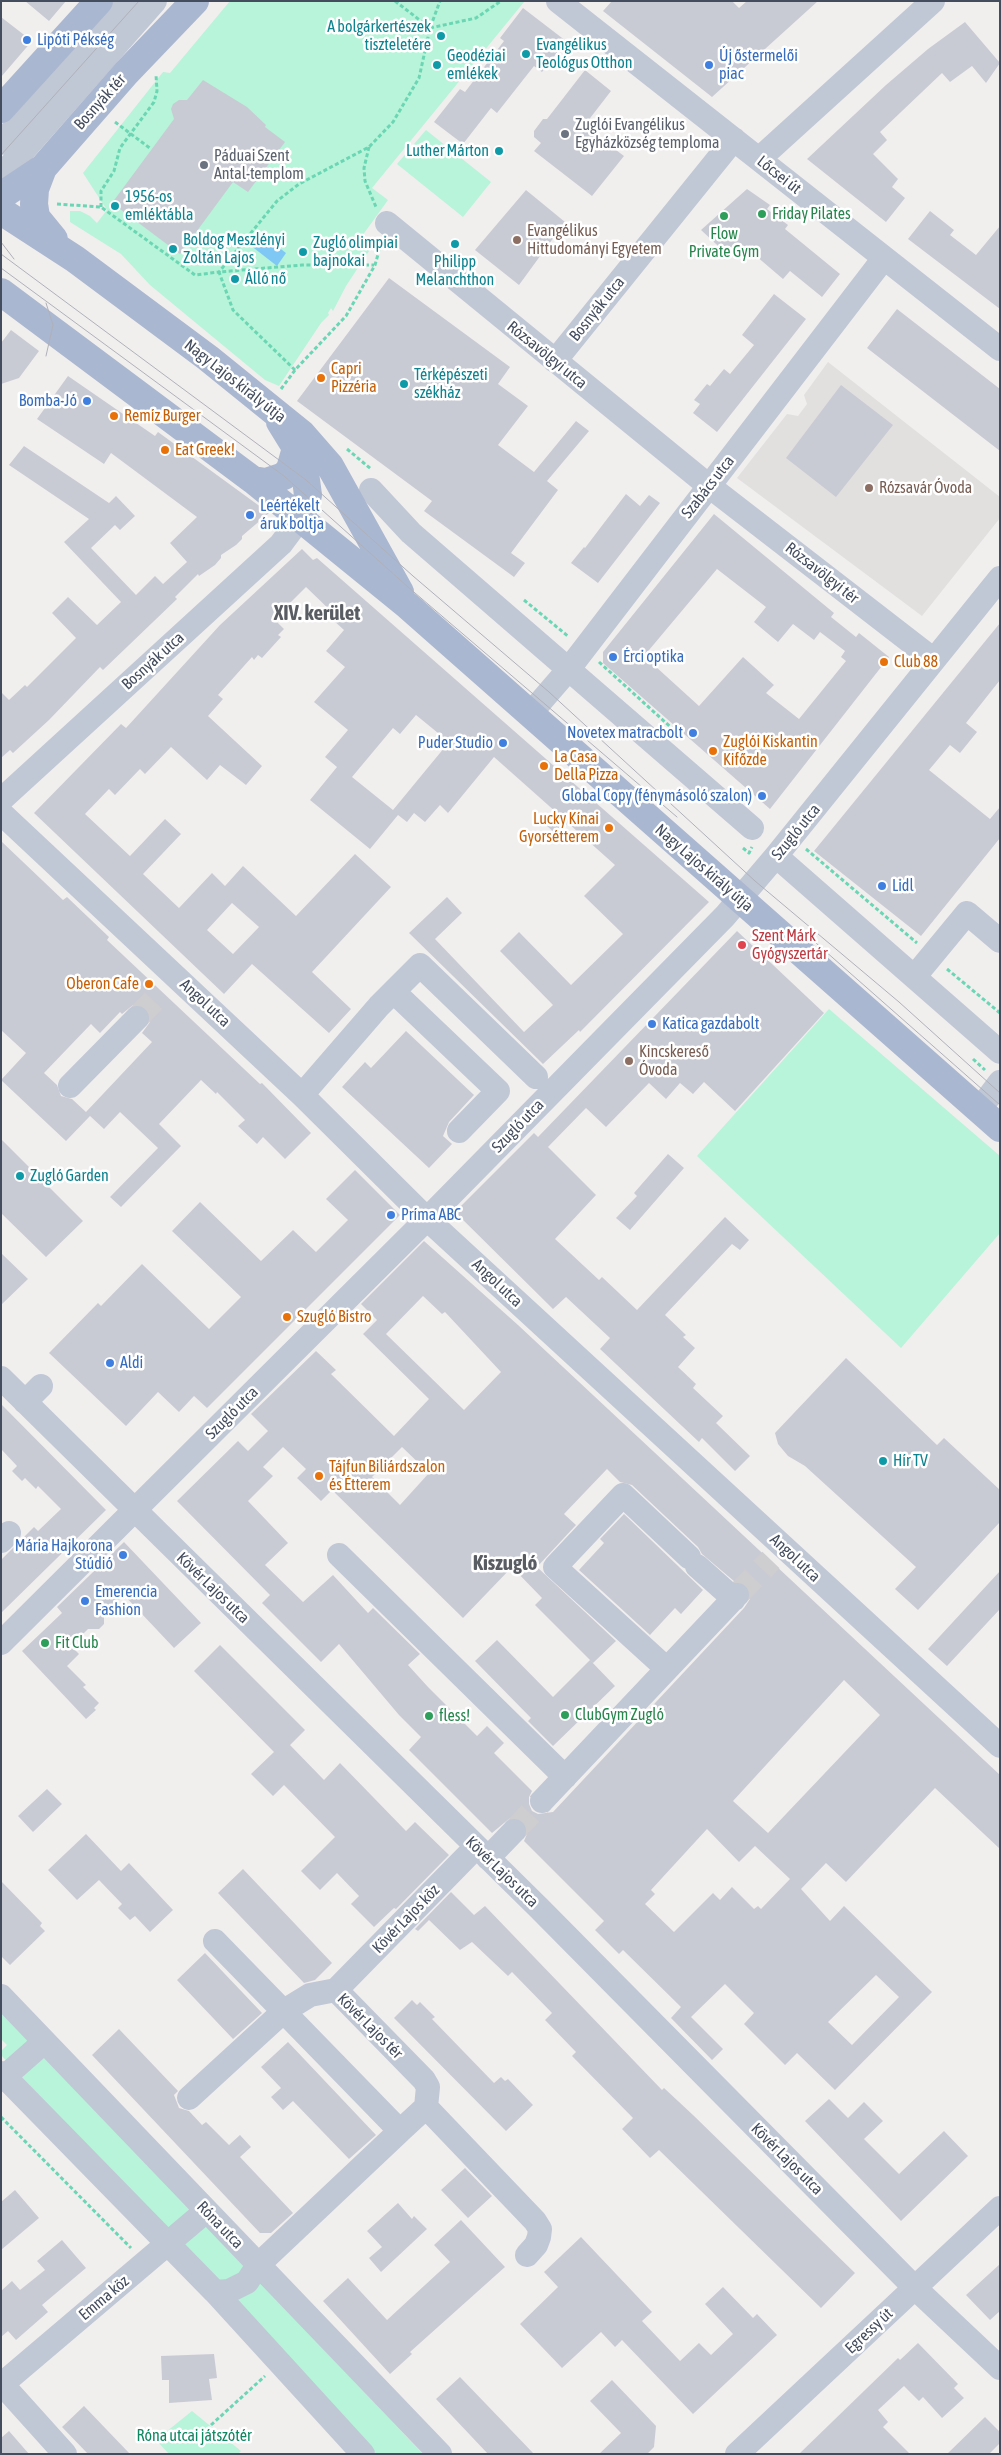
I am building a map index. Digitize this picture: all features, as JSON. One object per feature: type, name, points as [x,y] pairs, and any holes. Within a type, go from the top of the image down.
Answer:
[{"type":"main road","points":[[1,109],[99,1]]},
{"type":"main road","name":"Bosnyák tér","points":[[1,196],[43,168],[126,73],[195,1]]},
{"type":"main road","points":[[43,168],[35,189],[34,204],[36,217],[45,230],[75,259]]},
{"type":"main road","name":"Nagy Lajos király útja","points":[[1,211],[75,259],[302,434],[330,466],[408,606]]},
{"type":"main road","name":"Nagy Lajos király útja","points":[[1,292],[301,517],[408,606],[739,900],[1000,1128]]},
{"type":"main road","points":[[268,406],[288,431],[296,448],[306,480],[308,495],[301,517]]},
{"type":"main road","points":[[253,480],[266,482],[284,476],[290,469],[296,448]]},
{"type":"street","points":[[1,143],[130,1]]},
{"type":"street","name":"Bosnyák tér","points":[[1,176],[155,1]]},
{"type":"street","name":"Lőcsei út","points":[[558,1],[1000,349]]},
{"type":"street","points":[[759,160],[933,1]]},
{"type":"street","name":"Bosnyák utca","points":[[554,361],[734,139]]},
{"type":"street","name":"Rózsavölgyi utca","points":[[386,223],[710,486]]},
{"type":"street","name":"Szabács utca","points":[[530,714],[568,670],[884,258]]},
{"type":"street","name":"Rózsavölgyi tér","points":[[710,486],[934,660]]},
{"type":"street","points":[[371,490],[410,532],[752,828]]},
{"type":"street","name":"Bosnyák utca","points":[[1,800],[281,544],[301,517]]},
{"type":"street","name":"Szugló utca","points":[[1,1643],[427,1219],[739,900],[1000,578]]},
{"type":"street","name":"Angol utca","points":[[1,813],[169,984],[302,1095],[427,1219],[777,1554],[1000,1746]]},
{"type":"street","points":[[776,856],[1000,1052]]},
{"type":"street","points":[[914,976],[967,913],[1000,941]]},
{"type":"street","points":[[302,1095],[420,965],[536,1077]]},
{"type":"street","points":[[394,992],[498,1091],[459,1131]]},
{"type":"street","points":[[70,1086],[137,1018]]},
{"type":"street","points":[[979,1110],[1000,1082]]},
{"type":"street","name":"Kövér Lajos utca","points":[[1,1378],[33,1394],[134,1511],[482,1853],[915,2288],[1000,2368]]},
{"type":"street","points":[[542,1801],[736,1597],[693,1562],[624,1495],[555,1568],[667,1669]]},
{"type":"street","points":[[339,1555],[565,1777]]},
{"type":"street","name":"Kövér Lajos köz","points":[[336,1990],[482,1853],[514,1831]]},
{"type":"street","points":[[215,1941],[400,2131]]},
{"type":"street","name":"Kövér Lajos tér","points":[[189,2098],[284,2010],[310,1995],[336,1990],[424,2080],[428,2087],[426,2106]]},
{"type":"street","name":"Róna utca","points":[[1,1996],[440,2454]]},
{"type":"street","points":[[44,2042],[2,2077],[215,2292],[363,2454]]},
{"type":"street","points":[[215,2292],[240,2287],[247,2282],[258,2265],[426,2106],[535,2221],[540,2229],[539,2237],[536,2245],[527,2254]]},
{"type":"street","name":"Egressy út","points":[[737,2454],[1000,2208]]},
{"type":"street","name":"Emma köz","points":[[2,2384],[206,2211]]},
{"type":"street","points":[[2,2384],[65,2454]]},
{"type":"path","points":[[395,1],[430,28],[476,18],[501,1]]},
{"type":"path","points":[[219,272],[276,201],[299,184],[369,147],[392,122],[419,78],[430,28],[440,1]]},
{"type":"path","points":[[101,207],[101,191],[114,171],[120,148],[129,133],[154,102],[157,91],[156,75],[159,70]]},
{"type":"path","points":[[115,122],[151,149]]},
{"type":"path","points":[[268,406],[295,370],[346,316],[374,265],[386,223],[377,210],[365,182],[364,168],[369,147]]},
{"type":"path","points":[[50,204],[101,207],[195,275],[302,265],[374,265]]},
{"type":"path","points":[[219,272],[233,310],[295,370]]},
{"type":"path","points":[[806,849],[1000,1013]]},
{"type":"path","points":[[1,2117],[145,2263]]},
{"type":"path","points":[[211,2426],[279,2364]]},
{"type":"shaded area","name":"Rózsavár Óvoda","points":[[828,362],[1000,497],[1000,518],[922,616],[737,478],[787,414],[798,416],[807,404],[804,395]]},
{"type":"green space","points":[[230,1],[524,2],[372,188],[388,200],[362,236],[371,248],[346,286],[333,311],[331,308],[328,313],[329,315],[321,323],[279,386],[265,380],[150,285],[121,254],[70,222],[70,211],[80,211],[90,216],[97,223],[107,210],[83,173],[163,72],[170,73]]},
{"type":"green space","points":[[426,130],[491,182],[463,217],[397,164]]},
{"type":"green space","points":[[829,1009],[1000,1156],[1000,1233],[901,1348],[697,1156]]},
{"type":"green space","points":[[1,2009],[423,2454],[376,2454],[1,2055],[1,2051],[7,2045],[1,2039]]},
{"type":"green space","name":"Róna utcai játszótér","points":[[192,2411],[241,2451],[238,2454],[169,2454],[156,2440]]},
{"type":"water","points":[[260,233],[286,253],[277,266],[250,245]]},
{"type":"building","points":[[25,1],[66,1],[49,21]]},
{"type":"building","name":"Új őstermelői piac","points":[[612,1],[732,1],[739,8],[747,1],[818,1],[712,97],[603,11]]},
{"type":"building","name":"Evangélikus Teológus Otthon","points":[[523,8],[566,41],[542,72],[534,66],[497,113],[491,108],[463,144],[434,122],[460,89],[465,92],[504,41],[500,38]]},
{"type":"building","points":[[1,17],[32,41],[1,77]]},
{"type":"building","points":[[965,22],[1000,63],[986,83],[972,66],[950,82],[942,73],[880,132],[887,140],[873,154],[898,179],[892,187],[905,198],[886,222],[807,159],[886,85],[928,49]]},
{"type":"building","name":"Zuglói Evangélikus Egyházközség temploma","points":[[585,70],[611,91],[584,126],[624,156],[592,196],[534,151],[541,143],[534,137],[534,131],[543,119],[547,119]]},
{"type":"building","name":"Páduai Szent Antal-templom","points":[[203,80],[247,107],[266,125],[265,127],[285,142],[248,192],[233,182],[180,254],[112,203],[174,119],[171,109],[173,104],[179,100],[187,100]]},
{"type":"building","points":[[747,189],[770,205],[767,209],[788,225],[785,229],[840,274],[822,297],[790,271],[783,279],[749,250],[735,257],[730,257],[701,230]]},
{"type":"building","name":"Evangélikus Hittudományi Egyetem","points":[[526,190],[565,222],[519,285],[475,250]]},
{"type":"building","points":[[930,211],[954,230],[950,235],[976,255],[1000,226],[1000,309],[908,239]]},
{"type":"building","name":"Térképészeti székház","points":[[389,278],[510,367],[498,384],[528,406],[498,445],[534,472],[576,421],[589,431],[547,481],[558,490],[511,553],[525,563],[514,577],[424,511],[432,501],[297,401]]},
{"type":"building","points":[[774,294],[806,319],[717,432],[693,413],[700,404],[694,400],[707,384],[710,386],[724,369],[730,374],[754,345],[742,335]]},
{"type":"building","points":[[897,309],[1000,389],[1000,451],[867,348]]},
{"type":"building","points":[[11,330],[39,351],[19,378],[1,384],[1,343]]},
{"type":"building","points":[[68,376],[155,436],[158,432],[269,513],[242,536],[242,539],[236,545],[221,555],[221,558],[215,565],[199,576],[198,574],[175,597],[177,599],[103,670],[100,667],[49,720],[13,753],[10,750],[1,758],[1,692],[9,700],[25,685],[27,687],[76,638],[52,613],[68,597],[97,625],[121,602],[64,542],[89,519],[9,465],[24,446],[109,503],[116,496],[135,516],[120,530],[115,525],[91,548],[136,595],[155,576],[163,584],[187,562],[170,543],[197,517],[111,453],[104,464],[37,419]]},
{"type":"building","name":"Rózsavár Óvoda","points":[[841,385],[893,425],[836,497],[786,458]]},
{"type":"building","points":[[626,494],[640,506],[649,495],[660,503],[598,583],[571,563],[585,548]]},
{"type":"building","points":[[714,514],[834,613],[831,617],[856,637],[859,633],[889,657],[770,809],[603,663],[603,652]],"holes":[[[717,569],[766,607],[754,622],[778,642],[793,624],[814,640],[820,632],[845,651],[841,657],[846,661],[799,719],[766,693],[774,685],[743,657],[699,706],[644,656]]]},
{"type":"building","points":[[302,549],[313,560],[317,558],[709,902],[580,1032],[579,1030],[543,1064],[409,933],[447,897],[462,913],[435,939],[524,1032],[553,1005],[500,951],[519,932],[571,985],[623,934],[584,896],[615,865],[568,823],[557,835],[546,825],[557,813],[494,757],[448,813],[440,805],[425,822],[414,813],[407,822],[398,815],[370,849],[310,800],[337,767],[325,757],[348,730],[314,702],[345,667],[326,651],[344,630],[333,620],[336,616],[306,587],[274,619],[284,629],[278,635],[281,637],[262,658],[258,655],[254,660],[252,657],[218,695],[223,699],[208,716],[262,766],[246,785],[220,765],[207,780],[171,747],[145,774],[140,769],[115,795],[109,789],[85,814],[130,856],[165,819],[181,834],[143,874],[179,908],[212,873],[225,886],[243,866],[296,916],[355,854],[391,887],[312,972],[351,1009],[329,1033],[252,964],[224,994],[34,813],[121,724],[126,728],[220,625]],"holes":[[[416,715],[449,742],[393,810],[352,777],[393,728],[400,734]],[[232,903],[259,927],[233,954],[207,930]]]},
{"type":"building","points":[[1000,623],[1000,680],[966,723],[977,732],[960,753],[950,745],[929,770],[990,819],[1000,807],[1000,838],[921,936],[814,851]]},
{"type":"building","points":[[1,841],[63,900],[67,897],[109,937],[107,940],[260,1084],[262,1083],[311,1133],[285,1159],[263,1137],[257,1144],[238,1126],[245,1120],[217,1092],[216,1094],[201,1080],[159,1124],[181,1146],[121,1207],[110,1197],[158,1148],[120,1112],[104,1129],[90,1116],[66,1141],[1,1080],[26,1053],[1,1030]],"holes":[[[133,1005],[141,1005],[150,1014],[150,1022],[142,1033],[152,1042],[86,1112],[72,1099],[61,1096],[57,1085],[44,1073],[91,1024],[100,1033],[120,1012],[122,1014]]]},
{"type":"building","points":[[737,931],[824,1013],[735,1111],[704,1082],[693,1094],[680,1083],[666,1099],[649,1083],[606,1127],[586,1108],[548,1147],[596,1195],[555,1239],[599,1280],[602,1277],[637,1310],[725,1217],[749,1240],[740,1250],[732,1244],[665,1315],[686,1335],[683,1337],[695,1348],[678,1367],[696,1384],[693,1388],[723,1416],[716,1423],[750,1456],[735,1471],[702,1438],[699,1442],[600,1349],[610,1338],[566,1297],[553,1309],[455,1212],[534,1133],[538,1137]]},
{"type":"building","points":[[406,1031],[474,1095],[449,1122],[443,1136],[452,1144],[429,1168],[342,1087],[365,1062],[371,1068]]},
{"type":"building","name":"Zugló Garden","points":[[1,1139],[83,1221],[46,1257],[1,1213]]},
{"type":"building","points":[[668,1154],[684,1168],[630,1230],[616,1218],[637,1196],[634,1193]]},
{"type":"building","points":[[355,1170],[400,1215],[207,1408],[194,1396],[179,1412],[158,1392],[126,1426],[49,1353],[98,1303],[101,1306],[142,1264],[209,1329],[241,1297],[172,1231],[200,1202],[261,1261],[293,1230],[316,1252],[348,1220],[326,1199]]},
{"type":"building","points":[[424,1241],[518,1325],[1000,1775],[1000,1849],[935,1788],[846,1882],[826,1863],[801,1889],[830,1921],[844,1906],[932,1992],[835,2090],[797,2053],[785,2065],[744,2024],[754,2013],[725,1984],[691,2017],[723,2049],[712,2060],[671,2018],[681,2007],[623,1950],[619,1954],[595,1930],[604,1921],[524,1841],[527,1834],[524,1821],[510,1818],[492,1833],[409,1750],[421,1737],[399,1715],[339,1644],[321,1662],[262,1603],[270,1595],[177,1501],[238,1441],[248,1451],[268,1431],[251,1414],[316,1351],[336,1370],[331,1374],[394,1436],[429,1399],[363,1334],[377,1320],[361,1304]],"holes":[[[423,1296],[442,1314],[445,1312],[501,1372],[464,1410],[386,1334]],[[283,1447],[306,1469],[297,1478],[321,1501],[332,1490],[463,1618],[512,1567],[542,1598],[535,1605],[593,1663],[616,1641],[537,1567],[576,1525],[564,1514],[607,1469],[620,1482],[632,1485],[698,1547],[702,1554],[735,1582],[746,1585],[750,1591],[750,1599],[744,1608],[553,1812],[538,1814],[532,1811],[529,1804],[529,1797],[532,1791],[494,1753],[504,1743],[487,1726],[477,1736],[428,1687],[408,1665],[420,1654],[373,1608],[368,1613],[333,1575],[303,1602],[265,1565],[288,1543],[248,1501],[273,1476],[263,1467]],[[402,1447],[429,1473],[400,1505],[372,1477]],[[844,1680],[880,1715],[768,1833],[733,1801]],[[707,1829],[739,1862],[755,1846],[790,1879],[761,1909],[758,1906],[754,1909],[732,1887],[720,1900],[713,1893],[674,1932],[645,1904],[655,1894],[651,1890]],[[876,1975],[899,1997],[852,2045],[828,2022]]]},
{"type":"building","points":[[1,1253],[28,1279],[1,1305]]},
{"type":"building","name":"Hír TV","points":[[846,1358],[937,1445],[944,1438],[1000,1490],[1000,1522],[918,1610],[895,1589],[916,1567],[805,1466],[788,1456],[778,1444],[775,1433]]},
{"type":"building","points":[[1,1404],[106,1510],[1,1613],[1,1560],[34,1527],[38,1531],[61,1509],[38,1486],[36,1489],[25,1478],[22,1481],[12,1471],[17,1466],[1,1449]]},
{"type":"building","points":[[624,1514],[703,1590],[681,1614],[675,1608],[650,1635],[579,1570],[604,1543],[600,1539]]},
{"type":"building","points":[[124,1542],[201,1623],[174,1648],[124,1595],[104,1614],[104,1624],[99,1629],[88,1629],[71,1646],[79,1654],[67,1666],[86,1685],[83,1687],[99,1703],[94,1708],[96,1710],[86,1719],[22,1651],[62,1613],[57,1607]]},
{"type":"building","points":[[1000,1571],[1000,1609],[947,1666],[928,1649]]},
{"type":"building","points":[[497,1640],[553,1697],[590,1660],[615,1686],[553,1746],[528,1721],[531,1718],[475,1661]]},
{"type":"building","points":[[220,1645],[305,1730],[290,1745],[324,1780],[340,1763],[406,1831],[415,1822],[449,1855],[396,1909],[394,1908],[374,1927],[351,1904],[359,1896],[337,1873],[320,1890],[301,1871],[335,1837],[284,1785],[273,1796],[251,1774],[274,1752],[194,1671]]},
{"type":"building","points":[[47,1789],[62,1804],[33,1832],[18,1816]]},
{"type":"building","points":[[86,1834],[121,1871],[129,1863],[173,1910],[150,1932],[135,1916],[130,1920],[118,1908],[122,1904],[99,1880],[77,1900],[48,1870]]},
{"type":"building","points":[[243,1869],[332,1963],[315,1980],[304,1983],[218,1893]]},
{"type":"building","points":[[1,1881],[42,1923],[40,1926],[45,1931],[10,1965],[1,1956]]},
{"type":"building","points":[[451,1892],[474,1915],[485,1906],[662,2090],[664,2088],[693,2115],[855,2273],[821,2308],[659,2150],[650,2158],[622,2129],[633,2118],[572,2056],[576,2052],[545,2020],[552,2013],[512,1972],[508,1976],[472,1942],[460,1950],[429,1920],[418,1931],[415,1929]]},
{"type":"building","points":[[205,1953],[262,2013],[233,2039],[177,1980]]},
{"type":"building","points":[[412,2000],[417,2005],[420,2002],[435,2017],[432,2019],[494,2083],[501,2077],[505,2081],[508,2079],[533,2105],[506,2131],[394,2018]]},
{"type":"building","points":[[119,2029],[178,2091],[174,2095],[179,2108],[189,2111],[202,2125],[206,2122],[229,2145],[240,2135],[251,2147],[240,2157],[293,2213],[271,2233],[260,2233],[92,2055]]},
{"type":"building","points":[[288,2042],[376,2135],[349,2159],[293,2101],[283,2110],[271,2097],[281,2088],[261,2067]]},
{"type":"building","points":[[829,2099],[848,2118],[864,2102],[883,2121],[864,2139],[899,2174],[944,2131],[968,2156],[901,2221],[805,2121]]},
{"type":"building","points":[[465,2168],[492,2196],[468,2218],[441,2190]]},
{"type":"building","points":[[15,2190],[39,2218],[1,2250],[1,2202]]},
{"type":"building","points":[[398,2203],[412,2219],[414,2216],[427,2229],[381,2272],[369,2258],[382,2247],[367,2231]]},
{"type":"building","points":[[461,2220],[505,2267],[410,2352],[412,2354],[390,2374],[323,2301],[348,2278],[387,2320],[450,2262],[434,2245]]},
{"type":"building","points":[[581,2237],[652,2312],[642,2321],[680,2361],[699,2343],[711,2355],[733,2334],[705,2304],[723,2287],[753,2318],[757,2314],[777,2335],[693,2414],[622,2340],[615,2347],[601,2332],[562,2368],[520,2324],[558,2287],[544,2272]]},
{"type":"building","points":[[62,2240],[86,2268],[42,2305],[48,2312],[16,2340],[8,2331],[1,2337],[1,2291],[12,2281],[20,2290],[45,2270],[37,2261]]},
{"type":"building","points":[[1000,2264],[1000,2311],[990,2320],[966,2295]]},
{"type":"building","points":[[918,2343],[958,2384],[954,2388],[964,2398],[942,2418],[923,2397],[919,2401],[904,2386],[878,2410],[888,2422],[883,2427],[910,2454],[799,2454],[898,2358],[900,2360]]},
{"type":"building","points":[[214,2354],[217,2378],[209,2379],[212,2400],[169,2403],[169,2380],[162,2380],[161,2356]]},
{"type":"building","points":[[460,2377],[534,2454],[488,2454],[436,2399]]},
{"type":"building","points":[[612,2380],[656,2426],[654,2447],[647,2454],[599,2454],[621,2433],[590,2401]]},
{"type":"building","points":[[84,2406],[130,2454],[88,2454],[62,2427]]},
{"type":"building","points":[[985,2417],[1000,2432],[1000,2443],[989,2454],[947,2454]]},
{"type":"building","points":[[9,2431],[29,2454],[1,2454],[1,2438]]},
{"type":"tunnel","points":[[137,1018],[162,992]]},
{"type":"tunnel","points":[[737,1595],[771,1560]]},
{"type":"tunnel","points":[[514,1831],[542,1801]]},
{"type":"tram line","points":[[1,155],[139,1]]},
{"type":"tram line","points":[[1,242],[14,259]]},
{"type":"tram line","points":[[1,254],[306,480],[413,576],[549,692],[755,881],[899,1002],[1000,1093]]},
{"type":"tram line","points":[[1,268],[284,476],[408,587],[677,817]]},
{"type":"tram line","points":[[46,303],[53,325],[46,356]]},
{"type":"tram line","points":[[816,943],[1000,1105]]},
{"type":"place","name":"A bolgárkertészek tiszteletére","points":[[441,36]]},
{"type":"place","name":"Lipóti Pékség","points":[[27,40]]},
{"type":"place","name":"Evangélikus Teológus Otthon","points":[[526,54]]},
{"type":"place","name":"Geodéziai emlékek","points":[[437,65]]},
{"type":"place","name":"Új őstermelői piac","points":[[709,65]]},
{"type":"place","name":"Zuglói Evangélikus Egyházközség temploma","points":[[565,134]]},
{"type":"place","name":"Luther Márton","points":[[499,151]]},
{"type":"place","name":"Páduai Szent Antal-templom","points":[[204,165]]},
{"type":"place","name":"1956-os emléktábla","points":[[115,206]]},
{"type":"place","name":"Friday Pilates","points":[[762,214]]},
{"type":"place","name":"Flow Private Gym","points":[[724,216]]},
{"type":"place","name":"Evangélikus Hittudományi Egyetem","points":[[517,240]]},
{"type":"place","name":"Philipp Melanchthon","points":[[455,244]]},
{"type":"place","name":"Boldog Meszlényi Zoltán Lajos","points":[[173,249]]},
{"type":"place","name":"Zugló olimpiai bajnokai","points":[[303,252]]},
{"type":"place","name":"Álló nő","points":[[235,279]]},
{"type":"place","name":"Capri Pizzéria","points":[[321,378]]},
{"type":"place","name":"Térképészeti székház","points":[[404,384]]},
{"type":"place","name":"Bomba-Jó","points":[[87,401]]},
{"type":"place","name":"Remíz Burger","points":[[114,416]]},
{"type":"place","name":"Eat Greek!","points":[[165,450]]},
{"type":"place","name":"Rózsavár Óvoda","points":[[869,488]]},
{"type":"place","name":"Leértékelt áruk boltja","points":[[250,515]]},
{"type":"place","name":"Érci optika","points":[[613,657]]},
{"type":"place","name":"Club 88","points":[[884,662]]},
{"type":"place","name":"Novetex matracbolt","points":[[693,733]]},
{"type":"place","name":"Puder Studio","points":[[503,743]]},
{"type":"place","name":"Zuglói Kiskantin Kifőzde","points":[[713,751]]},
{"type":"place","name":"La Casa Della Pizza","points":[[544,766]]},
{"type":"place","name":"Global Copy (fénymásoló szalon)","points":[[762,796]]},
{"type":"place","name":"Lucky Kínai Gyorsétterem","points":[[609,828]]},
{"type":"place","name":"Lidl","points":[[882,886]]},
{"type":"place","name":"Szent Márk Gyógyszertár","points":[[742,945]]},
{"type":"place","name":"Oberon Cafe","points":[[149,984]]},
{"type":"place","name":"Katica gazdabolt","points":[[652,1024]]},
{"type":"place","name":"Kincskereső Óvoda","points":[[629,1061]]},
{"type":"place","name":"Zugló Garden","points":[[20,1176]]},
{"type":"place","name":"Príma ABC","points":[[391,1215]]},
{"type":"place","name":"Szugló Bistro","points":[[287,1317]]},
{"type":"place","name":"Aldi","points":[[110,1363]]},
{"type":"place","name":"Hír TV","points":[[883,1461]]},
{"type":"place","name":"Tájfun Biliárdszalon és Étterem","points":[[319,1476]]},
{"type":"place","name":"Mária Hajkorona Stúdió","points":[[123,1555]]},
{"type":"place","name":"Emerencia Fashion","points":[[85,1601]]},
{"type":"place","name":"Fit Club","points":[[45,1643]]},
{"type":"place","name":"ClubGym Zugló","points":[[565,1715]]},
{"type":"place","name":"fless!","points":[[429,1716]]},
{"type":"district","name":"XIV. kerület","points":[[317,613]]},
{"type":"district","name":"Kiszugló","points":[[505,1563]]}]
